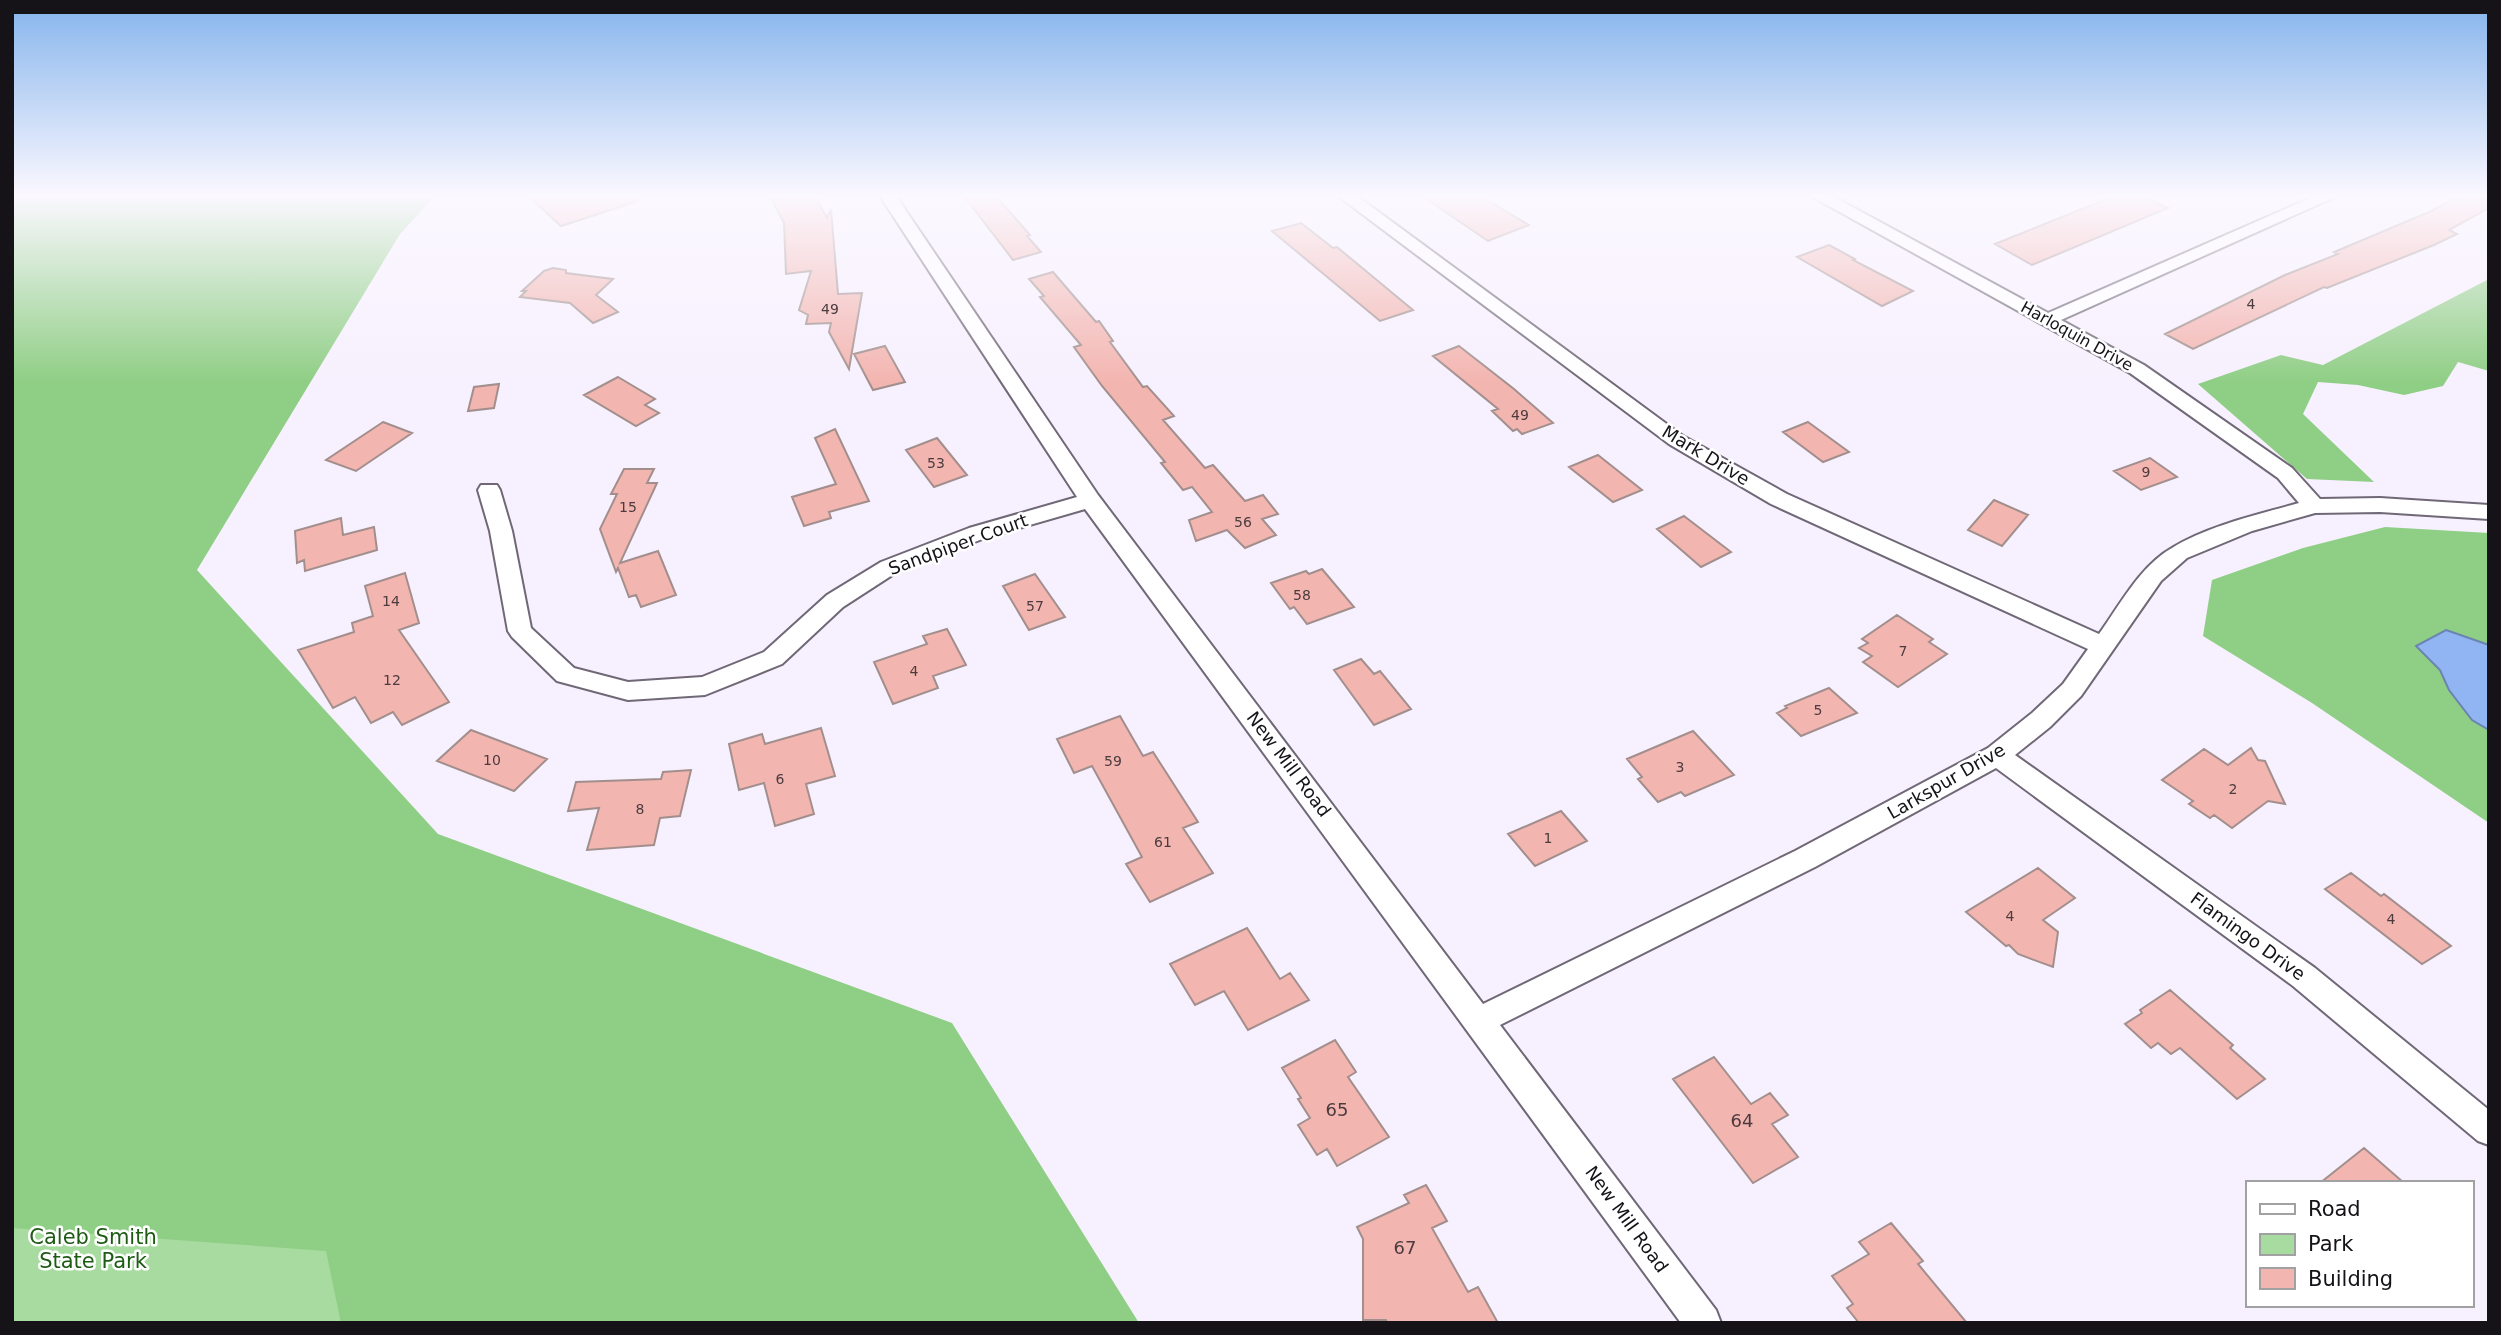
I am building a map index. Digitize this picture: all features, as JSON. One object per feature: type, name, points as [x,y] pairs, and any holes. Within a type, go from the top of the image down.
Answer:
[{"type":"street","name":"New Mill Road","points":[[929,258],[1090,500],[1480,1020],[1703,1323]]},
{"type":"street","name":"Mark Drive","points":[[1430,258],[1676,440],[1779,499],[2105,647]]},
{"type":"street","name":"Harloquin Drive","points":[[1935,258],[2137,369],[2285,474],[2314,506]]},
{"type":"street","points":[[2049,319],[2187,258]]},
{"type":"street","name":"Sandpiper Court","points":[[489,491],[501,531],[520,631],[566,675],[628,691],[705,685],[773,658],[835,601],[889,567],[977,533],[1090,500]]},
{"type":"street","name":"Larkspur Drive","points":[[1480,1020],[1805,859],[1997,755],[2042,720],[2072,690],[2105,647],[2152,576],[2179,553],[2244,526],[2314,506],[2380,505],[2489,512]]},
{"type":"street","name":"Flamingo Drive","points":[[1997,755],[2304,977],[2489,1130]]},
{"type":"green space","points":[[12,258],[385,258],[197,570],[438,834],[952,1023],[1139,1323],[341,1323],[326,1251],[12,1228]]},
{"type":"green space","points":[[2489,279],[2489,371],[2458,362],[2443,386],[2404,395],[2358,385],[2318,382],[2303,414],[2374,482],[2307,479],[2198,384],[2281,355],[2323,365]]},
{"type":"green space","points":[[2385,527],[2489,533],[2489,645],[2416,646],[2440,670],[2449,690],[2472,720],[2489,730],[2489,823],[2312,703],[2203,636],[2212,580],[2303,548]]},
{"type":"green space","name":"Caleb Smith State Park","points":[[12,1160],[946,1323],[12,1323]]},
{"type":"water","points":[[2446,630],[2489,645],[2489,730],[2472,720],[2449,690],[2440,670],[2416,646]]},
{"type":"building","points":[[785,258],[835,258],[838,294],[862,293],[849,369],[829,332],[831,323],[806,324],[808,315],[799,310],[811,271],[786,274]]},
{"type":"building","points":[[1305,258],[1351,258],[1413,310],[1380,321]]},
{"type":"building","points":[[1799,258],[1854,258],[1913,291],[1882,306]]},
{"type":"building","points":[[2020,258],[2048,258],[2032,265]]},
{"type":"building","points":[[2327,258],[2401,258],[2324,287],[2193,349],[2165,334],[2285,275]]},
{"type":"building","points":[[553,268],[566,270],[566,273],[613,279],[596,295],[618,312],[593,323],[570,303],[520,297],[526,291],[522,291],[544,271]]},
{"type":"building","points":[[1053,272],[1096,322],[1099,321],[1113,341],[1110,342],[1143,387],[1147,386],[1174,416],[1163,420],[1205,468],[1213,465],[1245,501],[1263,495],[1278,514],[1262,519],[1276,535],[1245,548],[1227,530],[1196,541],[1189,520],[1212,512],[1192,487],[1183,490],[1161,463],[1165,462],[1102,386],[1074,347],[1081,345],[1040,297],[1044,296],[1029,279]]},
{"type":"building","points":[[885,346],[905,382],[873,390],[854,354]]},
{"type":"building","points":[[1459,346],[1553,423],[1522,434],[1517,429],[1513,431],[1492,411],[1498,409],[1433,356]]},
{"type":"building","points":[[618,377],[655,399],[645,405],[659,413],[636,426],[584,395]]},
{"type":"building","points":[[499,384],[494,408],[468,411],[474,387]]},
{"type":"building","points":[[383,422],[412,433],[356,471],[326,460]]},
{"type":"building","points":[[1808,422],[1849,452],[1823,462],[1783,432]]},
{"type":"building","points":[[835,429],[869,501],[829,512],[831,518],[804,526],[792,497],[836,484],[815,438]]},
{"type":"building","points":[[937,438],[967,475],[934,487],[906,450]]},
{"type":"building","points":[[1598,455],[1642,490],[1613,502],[1569,467]]},
{"type":"building","points":[[2150,458],[2177,477],[2141,490],[2114,471]]},
{"type":"building","points":[[624,469],[654,469],[647,483],[657,483],[620,563],[658,551],[676,595],[641,607],[636,595],[629,597],[618,568],[616,572],[600,529],[617,494],[611,494]]},
{"type":"building","points":[[1994,500],[2028,515],[2002,546],[1968,530]]},
{"type":"building","points":[[1684,516],[1731,552],[1701,567],[1657,529]]},
{"type":"building","points":[[341,518],[343,535],[374,527],[377,550],[305,571],[304,560],[297,563],[295,531]]},
{"type":"building","points":[[1322,569],[1354,607],[1307,624],[1294,607],[1290,609],[1271,583],[1306,571],[1309,574]]},
{"type":"building","points":[[405,573],[419,623],[399,630],[449,702],[402,725],[393,712],[371,723],[355,697],[333,708],[298,650],[354,632],[352,623],[373,616],[365,586]]},
{"type":"building","points":[[1035,574],[1065,617],[1029,630],[1003,586]]},
{"type":"building","points":[[1897,615],[1933,639],[1929,642],[1947,654],[1898,687],[1863,662],[1872,656],[1859,648],[1868,643],[1862,639]]},
{"type":"building","points":[[947,629],[966,665],[933,676],[938,688],[893,704],[874,662],[927,644],[923,636]]},
{"type":"building","points":[[1361,659],[1374,674],[1380,671],[1411,709],[1374,725],[1334,670]]},
{"type":"building","points":[[1829,688],[1857,713],[1801,736],[1777,713],[1787,708],[1785,706]]},
{"type":"building","points":[[1120,716],[1143,756],[1153,752],[1198,822],[1183,828],[1213,873],[1150,902],[1126,864],[1142,857],[1092,766],[1074,773],[1057,739]]},
{"type":"building","points":[[821,728],[835,776],[806,784],[814,814],[775,826],[764,783],[739,790],[729,744],[762,734],[765,744]]},
{"type":"building","points":[[471,730],[547,759],[514,791],[437,761]]},
{"type":"building","points":[[1693,731],[1734,775],[1685,796],[1681,792],[1658,802],[1638,779],[1642,777],[1627,759]]},
{"type":"building","points":[[2251,748],[2258,760],[2265,761],[2285,804],[2268,801],[2232,828],[2214,815],[2210,818],[2189,804],[2193,801],[2162,780],[2204,749],[2228,765]]},
{"type":"building","points":[[691,770],[680,816],[660,818],[654,845],[587,850],[599,808],[568,811],[576,782],[661,779],[663,772]]},
{"type":"building","points":[[1561,811],[1587,841],[1535,866],[1508,834]]},
{"type":"building","points":[[2038,868],[2075,898],[2043,920],[2058,932],[2053,967],[2018,954],[1966,912]]},
{"type":"building","points":[[2351,873],[2381,896],[2384,894],[2451,946],[2422,964],[2325,889]]},
{"type":"building","points":[[1247,928],[1280,979],[1290,973],[1309,1000],[1248,1030],[1224,991],[1195,1005],[1170,964]]},
{"type":"building","points":[[2170,990],[2233,1045],[2230,1048],[2265,1079],[2237,1099],[2180,1048],[2171,1054],[2158,1043],[2151,1048],[2125,1024],[2142,1013],[2140,1010]]},
{"type":"building","points":[[1335,1040],[1356,1072],[1348,1077],[1389,1137],[1337,1166],[1327,1149],[1317,1155],[1298,1125],[1310,1118],[1282,1068]]},
{"type":"building","points":[[1714,1057],[1751,1104],[1770,1093],[1788,1115],[1772,1124],[1798,1157],[1753,1183],[1673,1079]]},
{"type":"building","points":[[2364,1148],[2402,1181],[2323,1181]]},
{"type":"building","points":[[1426,1185],[1447,1221],[1432,1228],[1468,1292],[1478,1287],[1498,1323],[1387,1323],[1386,1320],[1363,1320],[1363,1239],[1357,1227],[1409,1203],[1404,1195]]},
{"type":"building","points":[[1891,1223],[1923,1261],[1918,1264],[1967,1323],[1859,1323],[1847,1308],[1853,1304],[1832,1276],[1869,1254],[1859,1242]]}]
